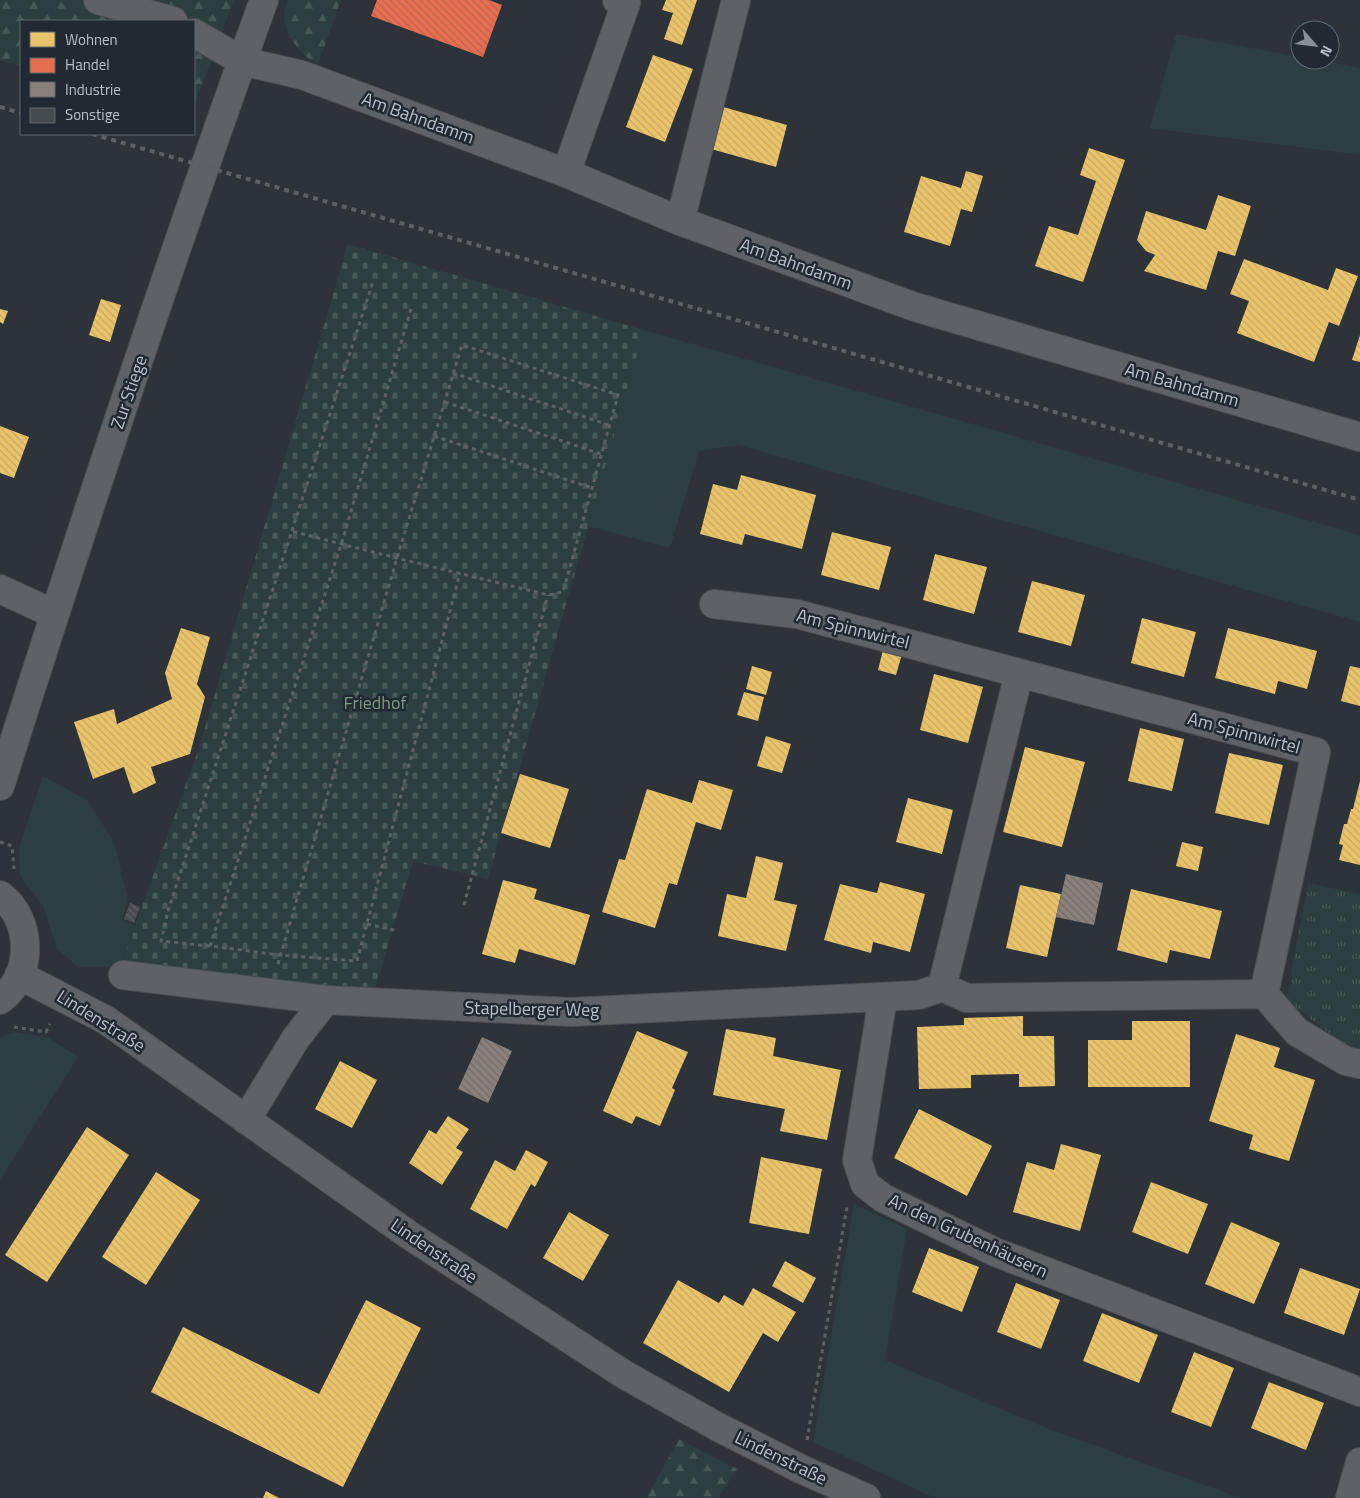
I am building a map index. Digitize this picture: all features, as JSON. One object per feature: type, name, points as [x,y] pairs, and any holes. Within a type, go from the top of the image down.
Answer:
[{"type":"street","points":[[98,0],[169,20]]},
{"type":"street","name":"Zur Stiege","points":[[0,786],[54,614],[264,0]]},
{"type":"street","points":[[566,173],[626,3],[617,0]]},
{"type":"street","points":[[680,221],[736,0]]},
{"type":"street","name":"Am Bahndamm","points":[[195,34],[242,61],[302,75],[566,173],[680,221],[915,307],[1360,437]]},
{"type":"street","points":[[0,589],[54,614]]},
{"type":"street","name":"Am Spinnwirtel","points":[[714,604],[797,614],[1316,752],[1264,994]]},
{"type":"street","points":[[942,987],[1019,673]]},
{"type":"street","points":[[0,895],[7,900],[19,918],[26,939],[25,960],[19,975],[10,991],[0,1000]]},
{"type":"street","name":"Lindenstraße","points":[[19,975],[106,1020],[409,1235],[625,1375],[718,1427],[803,1470],[866,1498]]},
{"type":"street","name":"Stapelberger Weg","points":[[122,975],[326,1000],[571,1012],[882,997]]},
{"type":"street","points":[[865,1184],[857,1160],[882,997],[919,995],[942,987],[967,998],[1264,994],[1297,1032],[1346,1060],[1360,1064]]},
{"type":"street","points":[[246,1120],[296,1038],[326,1000]]},
{"type":"street","name":"An den Grubenhäusern","points":[[865,1184],[883,1198],[995,1252],[1360,1392]]},
{"type":"street","points":[[1350,1498],[1360,1462]]},
{"type":"path","points":[[373,282],[168,911],[161,941],[356,962],[460,573]]},
{"type":"path","points":[[210,946],[341,545],[411,310]]},
{"type":"path","points":[[275,995],[280,955],[397,558],[462,345],[618,395],[563,592],[548,595],[460,573],[397,558],[341,545],[292,531]]},
{"type":"path","points":[[453,373],[609,425]]},
{"type":"path","points":[[445,402],[602,454]]},
{"type":"path","points":[[434,436],[592,488]]},
{"type":"path","points":[[464,905],[548,595]]},
{"type":"path","points":[[0,842],[12,846]]},
{"type":"path","points":[[367,924],[398,931]]},
{"type":"path","points":[[6,1029],[12,1027],[46,1032]]},
{"type":"path","points":[[803,1470],[849,1197],[865,1184]]},
{"type":"green space","points":[[0,0],[234,0],[195,103],[195,20],[20,20],[20,66],[0,60]]},
{"type":"green space","points":[[288,0],[341,0],[318,65],[302,53],[290,37],[285,19]]},
{"type":"green space","points":[[1176,34],[1290,55],[1290,70],[1340,70],[1340,64],[1360,68],[1360,155],[1150,128]]},
{"type":"green space","name":"Friedhof","points":[[348,244],[644,330],[488,879],[413,861],[374,992],[120,967],[198,751]]},
{"type":"green space","points":[[644,330],[1360,535],[1360,622],[738,445],[699,451],[670,548],[588,526]]},
{"type":"green space","points":[[43,776],[87,800],[114,842],[128,900],[122,920],[135,925],[120,967],[78,967],[57,949],[43,906],[20,876],[19,848]]},
{"type":"green space","points":[[1308,883],[1360,894],[1360,1050],[1338,1040],[1286,1000]]},
{"type":"green space","points":[[14,1032],[49,1038],[78,1057],[0,1180],[0,1038]]},
{"type":"green space","points":[[854,1204],[907,1229],[885,1360],[1049,1429],[1241,1498],[935,1498],[813,1442]]},
{"type":"green space","points":[[679,1439],[737,1469],[718,1498],[646,1498]]},
{"type":"building: Wohnen","points":[[666,0],[697,0],[682,45],[664,39],[673,13],[662,10]]},
{"type":"building: Wohnen","points":[[653,55],[693,69],[665,142],[626,127]]},
{"type":"building: Wohnen","points":[[723,107],[787,125],[776,167],[711,149]]},
{"type":"building: Wohnen","points":[[1089,148],[1125,160],[1083,282],[1035,266],[1049,226],[1078,235],[1096,181],[1080,175]]},
{"type":"building: Wohnen","points":[[966,171],[983,176],[972,212],[961,209],[950,246],[904,232],[921,176],[961,188]]},
{"type":"building: Wohnen","points":[[1218,195],[1251,206],[1235,256],[1218,251],[1206,290],[1144,271],[1155,255],[1146,251],[1137,240],[1146,211],[1206,230]]},
{"type":"building: Wohnen","points":[[1244,259],[1328,290],[1336,268],[1358,276],[1339,326],[1329,322],[1314,362],[1237,333],[1249,301],[1230,294]]},
{"type":"building: Wohnen","points":[[101,299],[121,305],[110,342],[89,335]]},
{"type":"building: Wohnen","points":[[0,309],[8,311],[3,324],[0,322]]},
{"type":"building: Wohnen","points":[[1360,335],[1360,362],[1352,360]]},
{"type":"building: Wohnen","points":[[0,426],[29,437],[14,478],[0,473]]},
{"type":"building: Wohnen","points":[[741,475],[816,495],[802,549],[745,534],[742,545],[700,534],[713,484],[737,490]]},
{"type":"building: Wohnen","points":[[832,532],[891,547],[879,590],[821,575]]},
{"type":"building: Wohnen","points":[[935,554],[987,567],[974,614],[923,600]]},
{"type":"building: Wohnen","points":[[1032,581],[1085,595],[1071,646],[1018,632]]},
{"type":"building: Wohnen","points":[[1142,618],[1196,632],[1184,677],[1131,663]]},
{"type":"building: Wohnen","points":[[181,628],[210,637],[197,684],[205,697],[190,754],[151,767],[156,783],[133,794],[124,767],[93,779],[74,722],[114,709],[117,724],[172,699],[165,673]]},
{"type":"building: Wohnen","points":[[1228,628],[1317,651],[1307,689],[1278,681],[1275,694],[1215,678]]},
{"type":"building: Wohnen","points":[[883,650],[902,654],[896,675],[878,670]]},
{"type":"building: Wohnen","points":[[752,666],[772,672],[766,695],[746,689]]},
{"type":"building: Wohnen","points":[[1350,666],[1360,668],[1360,706],[1341,701]]},
{"type":"building: Wohnen","points":[[934,674],[983,687],[968,743],[920,730]]},
{"type":"building: Wohnen","points":[[744,692],[764,697],[758,721],[737,715]]},
{"type":"building: Wohnen","points":[[1140,728],[1184,739],[1172,791],[1128,781]]},
{"type":"building: Wohnen","points":[[766,736],[791,744],[782,773],[757,766]]},
{"type":"building: Wohnen","points":[[1025,747],[1085,762],[1062,847],[1003,832]]},
{"type":"building: Wohnen","points":[[1229,753],[1283,765],[1269,825],[1215,813]]},
{"type":"building: Wohnen","points":[[520,774],[569,789],[550,848],[501,833]]},
{"type":"building: Wohnen","points":[[699,780],[733,790],[721,830],[696,822],[677,885],[669,883],[655,928],[602,912],[619,859],[625,860],[647,789],[692,803]]},
{"type":"building: Wohnen","points":[[1360,781],[1360,865],[1339,860],[1343,845],[1339,844],[1344,824],[1347,824],[1351,809],[1353,809]]},
{"type":"building: Wohnen","points":[[908,798],[953,810],[942,854],[896,842]]},
{"type":"building: Wohnen","points":[[1182,842],[1203,847],[1198,871],[1176,866]]},
{"type":"building: Wohnen","points":[[756,856],[783,863],[774,900],[797,905],[786,951],[718,936],[727,894],[746,898]]},
{"type":"building: Wohnen","points":[[503,880],[537,889],[534,899],[590,915],[575,965],[519,949],[515,963],[482,954]]},
{"type":"building: Wohnen","points":[[880,882],[925,894],[910,952],[873,942],[871,953],[824,940],[840,884],[877,893]]},
{"type":"building: Wohnen","points":[[1020,885],[1061,894],[1047,957],[1006,948]]},
{"type":"building: Wohnen","points":[[1131,889],[1222,911],[1210,959],[1170,950],[1167,963],[1117,950]]},
{"type":"building: Wohnen","points":[[1023,1016],[1023,1036],[1054,1036],[1055,1086],[1019,1087],[1019,1074],[971,1075],[971,1088],[919,1089],[917,1027],[964,1025],[964,1018]]},
{"type":"building: Wohnen","points":[[1132,1021],[1190,1021],[1190,1087],[1088,1087],[1088,1040],[1132,1040]]},
{"type":"building: Wohnen","points":[[726,1029],[776,1038],[773,1056],[841,1070],[827,1140],[780,1131],[785,1109],[713,1095]]},
{"type":"building: Wohnen","points":[[637,1031],[688,1052],[672,1088],[675,1090],[660,1126],[636,1116],[632,1124],[603,1111]]},
{"type":"building: Wohnen","points":[[1236,1034],[1280,1048],[1274,1067],[1315,1080],[1289,1161],[1249,1149],[1253,1135],[1209,1121]]},
{"type":"building: Wohnen","points":[[340,1061],[377,1080],[352,1128],[315,1109]]},
{"type":"building: Wohnen","points":[[919,1109],[992,1146],[967,1196],[894,1158]]},
{"type":"building: Wohnen","points":[[448,1116],[469,1129],[456,1148],[463,1152],[442,1185],[409,1163],[429,1130],[436,1134]]},
{"type":"building: Wohnen","points":[[87,1127],[129,1155],[47,1282],[5,1255]]},
{"type":"building: Wohnen","points":[[1061,1144],[1101,1155],[1080,1231],[1013,1212],[1027,1162],[1054,1170]]},
{"type":"building: Wohnen","points":[[526,1150],[548,1162],[535,1187],[531,1184],[507,1229],[470,1209],[495,1160],[515,1171]]},
{"type":"building: Wohnen","points":[[761,1157],[822,1169],[809,1234],[749,1223]]},
{"type":"building: Wohnen","points":[[156,1172],[200,1200],[146,1285],[102,1257]]},
{"type":"building: Wohnen","points":[[1151,1182],[1208,1204],[1188,1254],[1132,1232]]},
{"type":"building: Wohnen","points":[[569,1212],[609,1235],[583,1281],[543,1258]]},
{"type":"building: Wohnen","points":[[1231,1222],[1280,1243],[1254,1304],[1205,1284]]},
{"type":"building: Wohnen","points":[[929,1248],[979,1267],[962,1312],[912,1292]]},
{"type":"building: Wohnen","points":[[785,1261],[816,1278],[803,1303],[772,1286]]},
{"type":"building: Wohnen","points":[[1300,1268],[1360,1289],[1344,1335],[1284,1313]]},
{"type":"building: Wohnen","points":[[678,1280],[719,1303],[724,1295],[743,1306],[753,1288],[796,1312],[778,1342],[763,1333],[729,1392],[643,1343]]},
{"type":"building: Wohnen","points":[[1016,1283],[1060,1300],[1041,1349],[997,1332]]},
{"type":"building: Wohnen","points":[[366,1300],[421,1328],[343,1487],[151,1392],[183,1327],[319,1394]]},
{"type":"building: Wohnen","points":[[1102,1313],[1158,1335],[1139,1383],[1083,1361]]},
{"type":"building: Wohnen","points":[[1194,1352],[1234,1368],[1211,1427],[1171,1412]]},
{"type":"building: Wohnen","points":[[1269,1382],[1324,1403],[1306,1450],[1251,1428]]},
{"type":"building: Wohnen","points":[[266,1491],[279,1498],[263,1498]]},
{"type":"building: Handel","points":[[377,0],[489,0],[502,5],[483,57],[371,16]]},
{"type":"building: Industrie","points":[[1066,874],[1103,883],[1094,925],[1056,917]]},
{"type":"building: Industrie","points":[[482,1037],[512,1051],[488,1103],[458,1089]]},
{"type":"building: Sonstige","points":[[130,903],[140,907],[134,923],[124,919]]},
{"type":"railway","points":[[0,107],[20,113]]},
{"type":"railway","points":[[95,135],[1360,500]]}]
